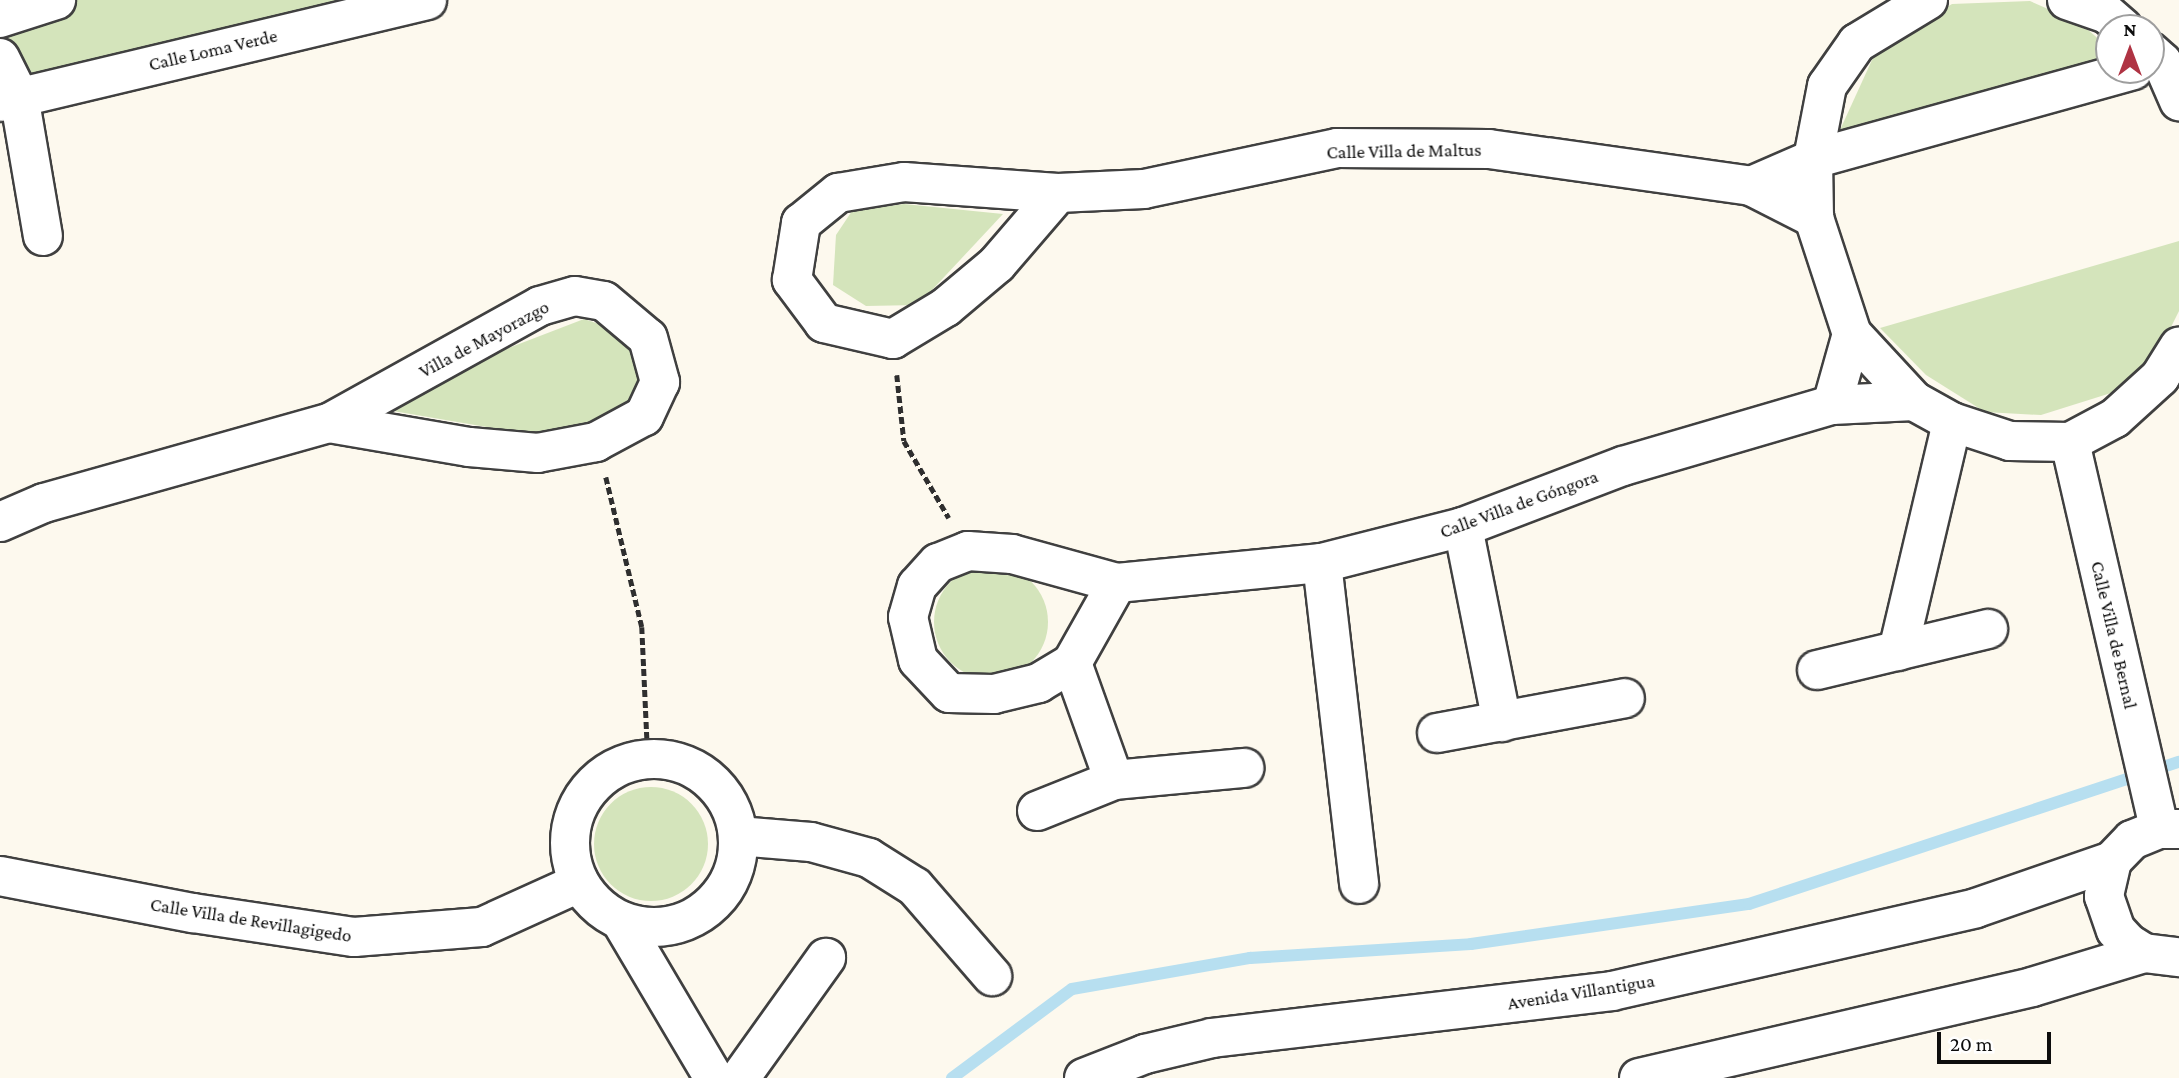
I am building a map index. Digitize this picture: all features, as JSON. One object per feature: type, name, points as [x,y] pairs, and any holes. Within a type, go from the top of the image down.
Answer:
[{"type":"street","points":[[0,18],[56,0]]},
{"type":"street","name":"Calle Loma Verde","points":[[10,99],[427,0]]},
{"type":"street","points":[[1928,0],[1857,43],[1827,86],[1813,159],[1814,218],[1852,334],[1914,401],[1952,422],[2010,440],[2070,442],[2115,418],[2172,372]]},
{"type":"street","points":[[2067,0],[2107,14]]},
{"type":"street","points":[[0,58],[43,236]]},
{"type":"street","points":[[2165,79],[2179,101]]},
{"type":"street","points":[[1751,186],[1813,159],[2095,80]]},
{"type":"street","name":"Calle Villa de Maltus","points":[[893,339],[824,323],[792,279],[801,223],[838,193],[904,182],[1058,193],[1144,189],[1337,148],[1489,149],[1751,186],[1814,218]]},
{"type":"street","points":[[893,339],[946,307],[997,264],[1058,193]]},
{"type":"street","name":"Villa de Mayorazgo","points":[[0,522],[44,503],[329,424],[540,306],[575,296],[604,301],[648,338],[660,382],[644,416],[596,442],[538,453],[469,447],[329,424]]},
{"type":"street","points":[[1832,405],[1852,334]]},
{"type":"street","name":"Calle Villa de Góngora","points":[[1117,583],[1072,663],[1039,683],[993,694],[949,693],[918,660],[908,617],[917,586],[938,563],[968,551],[1012,554],[1117,583],[1322,563],[1463,527],[1623,466],[1832,405],[1914,401]]},
{"type":"street","points":[[1898,651],[1952,422]]},
{"type":"street","name":"Calle Villa de Bernal","points":[[2070,442],[2140,747],[2163,818]]},
{"type":"street","points":[[1463,527],[1502,722]]},
{"type":"street","points":[[1322,563],[1359,884]]},
{"type":"street","points":[[1816,670],[1988,629]]},
{"type":"street","points":[[1072,663],[1114,780]]},
{"type":"street","points":[[1437,733],[1625,698]]},
{"type":"street","points":[[648,758],[695,768],[716,785],[731,808],[738,836],[736,864],[724,890],[704,911],[678,924],[649,927],[621,921],[596,906],[579,883],[570,844],[578,805],[593,783],[616,767],[648,758]]},
{"type":"street","points":[[1037,811],[1114,780],[1244,768]]},
{"type":"street","points":[[2161,955],[2116,930],[2108,914],[2104,896],[2112,861],[2132,840],[2163,818]]},
{"type":"street","points":[[738,836],[811,842],[869,858],[915,887],[992,976]]},
{"type":"street","name":"Avenida Villantigua","points":[[1084,1078],[1145,1054],[1212,1038],[1612,991],[1976,908],[2112,861]]},
{"type":"street","name":"Calle Villa de Revillagigedo","points":[[0,876],[193,914],[354,937],[482,927],[579,883]]},
{"type":"street","points":[[621,921],[714,1078]]},
{"type":"street","points":[[1639,1078],[2161,955]]},
{"type":"street","points":[[740,1078],[826,958]]},
{"type":"path","points":[[893,339],[904,440],[968,551]]},
{"type":"path","points":[[596,442],[628,557],[642,627],[648,758]]},
{"type":"green space","points":[[56,0],[432,0],[0,102],[0,18]]},
{"type":"green space","points":[[2030,1],[2080,23],[2095,36],[2095,66],[1840,130],[1877,49],[1952,4]]},
{"type":"green space","points":[[904,204],[1003,214],[918,305],[866,306],[833,285],[836,235],[852,211]]},
{"type":"green space","points":[[2179,241],[2179,311],[2160,349],[2111,393],[2041,415],[1985,412],[1926,375],[1880,328]]},
{"type":"green space","points":[[584,319],[629,334],[642,364],[642,396],[588,427],[533,435],[393,411],[493,354]]},
{"type":"green space","points":[[991,565],[1013,569],[1032,581],[1044,600],[1048,622],[1044,644],[1032,663],[1013,675],[991,679],[969,675],[950,663],[938,644],[934,622],[938,600],[950,581],[969,569]]},
{"type":"green space","points":[[651,787],[673,791],[691,804],[704,822],[708,844],[704,866],[691,884],[673,897],[651,901],[629,897],[611,884],[598,866],[594,844],[598,822],[611,804],[629,791]]},
{"type":"waterway","points":[[952,1078],[1072,989],[1250,958],[1471,944],[1749,904],[2179,762]]}]
